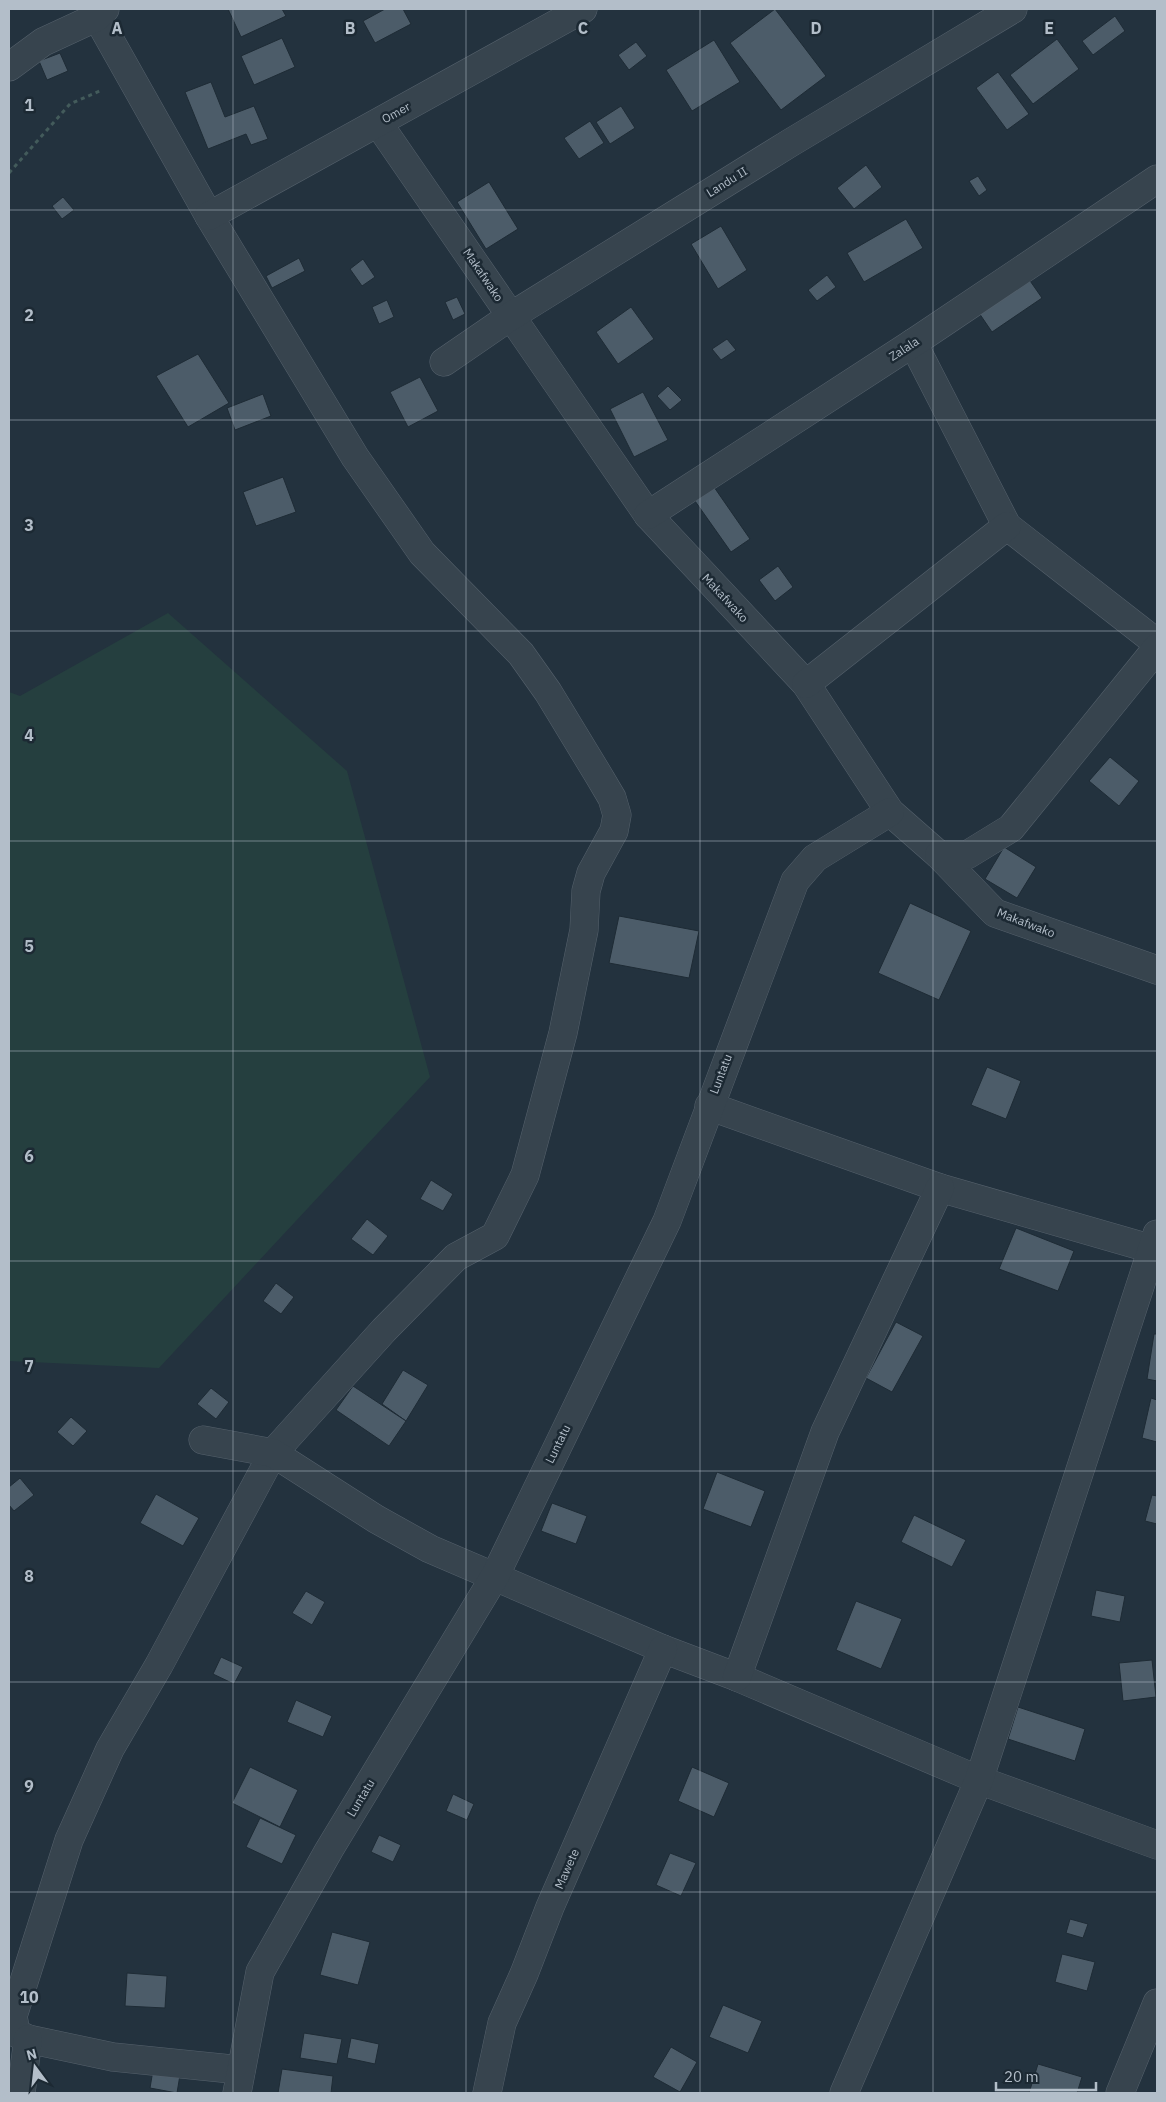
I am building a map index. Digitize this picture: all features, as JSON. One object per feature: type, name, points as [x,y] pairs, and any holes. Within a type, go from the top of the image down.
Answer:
[{"type":"street","name":"Omer","points":[[209,216],[583,9]]},
{"type":"street","name":"Landu II","points":[[444,362],[511,316],[790,143],[1013,9]]},
{"type":"street","points":[[9,67],[43,42],[101,13],[130,78],[209,216],[355,457],[422,553],[521,654],[548,692],[599,776],[612,798],[617,816],[614,831],[591,873],[586,891],[584,930],[564,1033],[525,1175],[495,1236],[456,1257],[384,1330],[273,1453],[159,1665],[110,1749],[69,1840],[13,2016],[16,2033],[28,2040],[239,2082]]},
{"type":"street","name":"Makafwako","points":[[378,122],[648,515],[806,684],[890,812],[940,855],[995,914],[1157,970]]},
{"type":"street","name":"Zalala","points":[[648,515],[913,343],[1157,179]]},
{"type":"street","points":[[913,343],[1007,526],[1157,643]]},
{"type":"street","points":[[806,684],[1007,526]]},
{"type":"street","points":[[940,855],[968,855],[1011,828],[1157,648]]},
{"type":"street","name":"Luntatu","points":[[239,2082],[260,1972],[329,1850],[496,1576],[616,1323],[667,1221],[795,881],[814,858],[890,812]]},
{"type":"street","points":[[709,1106],[940,1188],[1154,1242],[978,1780],[844,2093]]},
{"type":"street","points":[[737,1677],[825,1432],[940,1188]]},
{"type":"street","points":[[203,1440],[273,1453],[399,1532],[430,1549],[663,1649],[737,1677],[978,1780],[1157,1845]]},
{"type":"street","name":"Mawete","points":[[487,2093],[502,2024],[550,1907],[663,1649]]},
{"type":"street","points":[[1120,2093],[1157,2002]]},
{"type":"street","points":[[21,2093],[28,2040]]},
{"type":"path","points":[[9,173],[70,104],[130,78]]},
{"type":"green space","points":[[168,613],[347,771],[430,1077],[159,1368],[9,1361],[9,692],[20,696]]},
{"type":"building","points":[[228,9],[282,9],[286,16],[241,37]]},
{"type":"building","points":[[385,9],[403,9],[411,24],[375,43],[363,21]]},
{"type":"building","points":[[775,9],[826,76],[781,110],[730,43]]},
{"type":"building","points":[[1115,16],[1125,31],[1093,55],[1082,41]]},
{"type":"building","points":[[282,38],[295,67],[254,85],[241,56]]},
{"type":"building","points":[[1057,39],[1079,69],[1033,104],[1010,75]]},
{"type":"building","points":[[714,40],[740,82],[692,111],[666,70]]},
{"type":"building","points":[[636,42],[647,56],[629,70],[618,55]]},
{"type":"building","points":[[60,53],[68,71],[47,80],[39,61]]},
{"type":"building","points":[[998,72],[1029,114],[1007,130],[976,88]]},
{"type":"building","points":[[211,82],[225,117],[254,106],[268,139],[251,145],[246,134],[208,149],[185,92]]},
{"type":"building","points":[[621,106],[635,128],[610,144],[596,122]]},
{"type":"building","points":[[590,121],[604,143],[579,159],[564,138]]},
{"type":"building","points":[[866,165],[882,187],[854,209],[837,188]]},
{"type":"building","points":[[978,176],[987,190],[979,196],[969,181]]},
{"type":"building","points":[[489,182],[518,229],[486,249],[457,202]]},
{"type":"building","points":[[63,197],[74,210],[62,219],[52,206]]},
{"type":"building","points":[[906,219],[923,248],[864,282],[847,253]]},
{"type":"building","points":[[721,226],[747,270],[718,289],[691,244]]},
{"type":"building","points":[[299,258],[305,271],[272,288],[266,276]]},
{"type":"building","points":[[363,259],[375,277],[362,286],[350,269]]},
{"type":"building","points":[[827,275],[836,287],[817,301],[808,290]]},
{"type":"building","points":[[1026,275],[1042,298],[992,332],[977,310]]},
{"type":"building","points":[[457,297],[465,314],[453,320],[445,302]]},
{"type":"building","points":[[387,300],[394,317],[379,324],[372,307]]},
{"type":"building","points":[[631,307],[654,339],[618,364],[596,332]]},
{"type":"building","points":[[727,339],[736,350],[721,360],[712,349]]},
{"type":"building","points":[[198,354],[229,403],[188,427],[156,376]]},
{"type":"building","points":[[420,377],[438,411],[408,427],[390,392]]},
{"type":"building","points":[[668,386],[682,400],[670,410],[657,396]]},
{"type":"building","points":[[643,392],[668,440],[634,457],[610,409]]},
{"type":"building","points":[[263,394],[271,416],[235,430],[227,408]]},
{"type":"building","points":[[283,477],[296,512],[256,526],[243,492]]},
{"type":"building","points":[[714,487],[750,539],[731,552],[695,501]]},
{"type":"building","points":[[778,566],[793,587],[775,601],[759,580]]},
{"type":"building","points":[[1110,757],[1139,781],[1119,806],[1089,781]]},
{"type":"building","points":[[1004,847],[1036,867],[1017,898],[985,879]]},
{"type":"building","points":[[910,903],[971,931],[939,1000],[878,973]]},
{"type":"building","points":[[619,916],[699,931],[689,978],[609,963]]},
{"type":"building","points":[[987,1067],[1021,1081],[1006,1119],[971,1105]]},
{"type":"building","points":[[431,1180],[453,1194],[443,1211],[420,1199]]},
{"type":"building","points":[[367,1219],[388,1236],[373,1255],[351,1239]]},
{"type":"building","points":[[1016,1228],[1074,1251],[1058,1291],[999,1269]]},
{"type":"building","points":[[276,1283],[294,1297],[281,1314],[263,1301]]},
{"type":"building","points":[[896,1322],[923,1336],[892,1392],[866,1378]]},
{"type":"building","points":[[1154,1334],[1157,1334],[1157,1381],[1147,1379]]},
{"type":"building","points":[[403,1370],[428,1385],[406,1421],[382,1404]]},
{"type":"building","points":[[353,1386],[406,1421],[389,1446],[336,1410]]},
{"type":"building","points":[[211,1388],[229,1402],[216,1419],[197,1404]]},
{"type":"building","points":[[1151,1398],[1157,1400],[1157,1442],[1142,1438]]},
{"type":"building","points":[[71,1417],[87,1431],[73,1446],[57,1432]]},
{"type":"building","points":[[717,1472],[765,1491],[751,1527],[703,1509]]},
{"type":"building","points":[[20,1478],[34,1495],[14,1511],[9,1505],[9,1487]]},
{"type":"building","points":[[156,1494],[199,1518],[183,1546],[140,1523]]},
{"type":"building","points":[[1152,1495],[1157,1496],[1157,1524],[1145,1521]]},
{"type":"building","points":[[552,1503],[587,1516],[576,1544],[541,1531]]},
{"type":"building","points":[[914,1515],[966,1540],[952,1567],[901,1542]]},
{"type":"building","points":[[1096,1590],[1125,1596],[1120,1622],[1091,1616]]},
{"type":"building","points":[[306,1591],[325,1602],[312,1625],[292,1613]]},
{"type":"building","points":[[856,1601],[902,1619],[881,1669],[836,1650]]},
{"type":"building","points":[[221,1657],[243,1667],[234,1684],[213,1674]]},
{"type":"building","points":[[1152,1660],[1156,1697],[1123,1701],[1119,1663]]},
{"type":"building","points":[[296,1700],[332,1716],[323,1737],[287,1722]]},
{"type":"building","points":[[1018,1707],[1085,1729],[1075,1761],[1008,1739]]},
{"type":"building","points":[[250,1767],[298,1790],[280,1827],[232,1803]]},
{"type":"building","points":[[692,1767],[729,1783],[714,1817],[678,1801]]},
{"type":"building","points":[[453,1794],[474,1804],[467,1820],[446,1811]]},
{"type":"building","points":[[260,1818],[296,1835],[282,1864],[246,1847]]},
{"type":"building","points":[[379,1835],[401,1845],[393,1862],[371,1852]]},
{"type":"building","points":[[670,1853],[696,1863],[681,1896],[656,1885]]},
{"type":"building","points":[[1070,1919],[1088,1924],[1083,1938],[1066,1933]]},
{"type":"building","points":[[332,1932],[370,1942],[358,1985],[320,1975]]},
{"type":"building","points":[[1062,1954],[1095,1962],[1087,1991],[1055,1982]]},
{"type":"building","points":[[127,1973],[167,1976],[165,2008],[125,2006]]},
{"type":"building","points":[[723,2005],[762,2021],[748,2053],[709,2037]]},
{"type":"building","points":[[304,2033],[342,2039],[337,2064],[300,2058]]},
{"type":"building","points":[[351,2038],[379,2044],[375,2064],[347,2058]]},
{"type":"building","points":[[671,2047],[697,2062],[680,2092],[653,2077]]},
{"type":"building","points":[[1038,2064],[1082,2077],[1077,2093],[1029,2093]]},
{"type":"building","points":[[282,2069],[333,2076],[331,2093],[278,2093]]},
{"type":"building","points":[[153,2070],[180,2075],[177,2093],[150,2088]]}]
